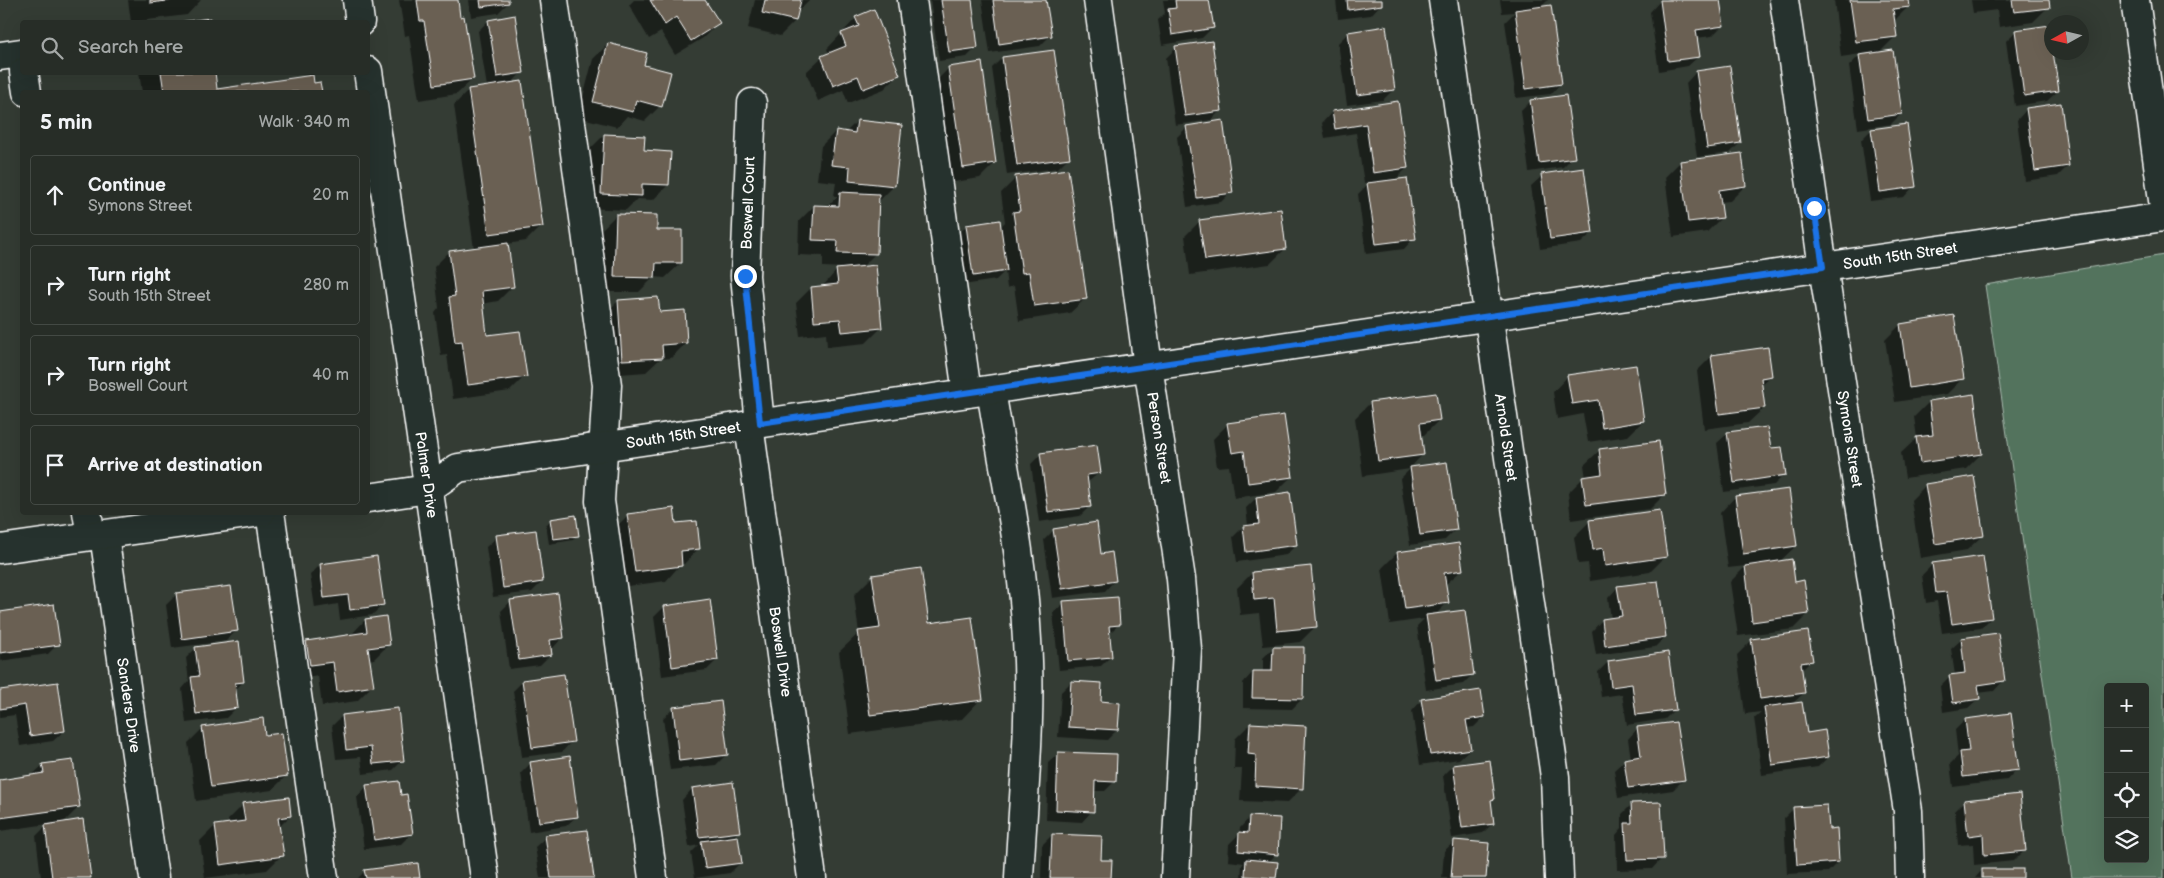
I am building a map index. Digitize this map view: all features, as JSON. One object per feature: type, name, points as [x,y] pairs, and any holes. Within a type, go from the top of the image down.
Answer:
[{"type":"street","points":[[357,0],[360,20]]},
{"type":"street","points":[[554,0],[607,385],[600,502],[652,878]]},
{"type":"street","points":[[912,0],[979,391],[1020,572],[1027,639],[1029,696],[1020,878]]},
{"type":"street","name":"Person Street","points":[[1098,0],[1148,366],[1181,579],[1187,649],[1175,878]]},
{"type":"street","name":"Arnold Street","points":[[1443,0],[1555,777],[1559,878]]},
{"type":"street","name":"Symons Street","points":[[1784,0],[1823,267],[1908,811],[1910,878]]},
{"type":"street","points":[[2134,0],[2164,207]]},
{"type":"street","points":[[0,56],[20,53]]},
{"type":"street","points":[[24,75],[27,90]]},
{"type":"street","name":"Palmer Drive","points":[[368,75],[484,878]]},
{"type":"street","name":"Boswell Court","points":[[752,102],[745,276],[754,424]]},
{"type":"street","name":"South 15th Street","points":[[370,498],[428,489],[458,468],[2164,217]]},
{"type":"street","name":"Boswell Drive","points":[[754,424],[812,878]]},
{"type":"street","points":[[0,549],[94,528],[230,515]]},
{"type":"street","points":[[270,515],[324,878]]},
{"type":"street","name":"Sanders Drive","points":[[94,528],[154,878]]},
{"type":"green space","points":[[2164,255],[2164,878],[2072,878],[1985,285]]},
{"type":"building","points":[[150,0],[175,0],[150,3]]},
{"type":"building","points":[[417,0],[458,0],[460,17],[464,16],[474,79],[434,85],[424,21],[420,21]]},
{"type":"building","points":[[480,0],[509,0],[509,3],[481,7]]},
{"type":"building","points":[[650,0],[705,0],[720,23],[691,41],[676,17],[665,25]]},
{"type":"building","points":[[765,0],[801,0],[796,21],[762,13]]},
{"type":"building","points":[[941,0],[972,0],[978,48],[949,52]]},
{"type":"building","points":[[993,0],[1046,0],[1052,36],[999,44]]},
{"type":"building","points":[[1175,0],[1209,0],[1214,28],[1172,35],[1168,9],[1176,8]]},
{"type":"building","points":[[1347,0],[1382,0],[1382,5],[1348,10]]},
{"type":"building","points":[[1660,0],[1720,0],[1724,26],[1696,30],[1700,57],[1668,61]]},
{"type":"building","points":[[1850,0],[1909,0],[1910,7],[1893,9],[1897,37],[1856,42]]},
{"type":"building","points":[[2012,0],[2049,0],[2050,8],[2014,12]]},
{"type":"building","points":[[1551,5],[1562,84],[1526,89],[1515,10]]},
{"type":"building","points":[[874,9],[900,75],[863,89],[858,76],[833,86],[821,56],[846,46],[841,33],[859,26],[855,17]]},
{"type":"building","points":[[515,15],[524,73],[497,77],[488,20]]},
{"type":"building","points":[[211,18],[211,20],[194,20]]},
{"type":"building","points":[[1386,26],[1395,90],[1357,95],[1348,32]]},
{"type":"building","points":[[2044,26],[2044,60],[2054,60],[2059,91],[2024,96],[2015,30]]},
{"type":"building","points":[[1212,41],[1222,111],[1185,116],[1175,46]]},
{"type":"building","points":[[608,43],[647,53],[644,65],[671,72],[662,107],[636,100],[633,112],[593,102]]},
{"type":"building","points":[[1054,50],[1070,158],[1017,165],[1002,57]]},
{"type":"building","points":[[1893,50],[1902,114],[1868,119],[1859,55]]},
{"type":"building","points":[[982,62],[996,163],[963,168],[948,67]]},
{"type":"building","points":[[1730,66],[1741,143],[1707,148],[1696,71]]},
{"type":"building","points":[[161,75],[215,75],[217,89],[313,75],[314,83],[320,82],[322,90],[164,90]]},
{"type":"building","points":[[522,81],[543,227],[489,234],[468,89]]},
{"type":"building","points":[[1566,95],[1575,158],[1539,163],[1530,100]]},
{"type":"building","points":[[1398,101],[1408,168],[1373,173],[1366,124],[1335,129],[1332,111]]},
{"type":"building","points":[[2061,103],[2069,166],[2035,171],[2026,108]]},
{"type":"building","points":[[857,120],[902,125],[895,186],[849,181],[850,167],[831,165],[836,130],[855,133]]},
{"type":"building","points":[[1223,120],[1233,193],[1197,198],[1186,126]]},
{"type":"building","points":[[1907,124],[1916,187],[1880,192],[1871,129]]},
{"type":"building","points":[[604,134],[645,136],[644,150],[671,152],[669,185],[642,184],[642,196],[601,194]]},
{"type":"building","points":[[1742,153],[1746,186],[1719,190],[1723,218],[1688,222],[1680,161]]},
{"type":"building","points":[[1584,168],[1593,233],[1550,239],[1541,174]]},
{"type":"building","points":[[1068,169],[1087,299],[1034,306],[1029,272],[1022,273],[1013,212],[1020,211],[1015,176]]},
{"type":"building","points":[[1407,178],[1416,239],[1376,244],[1367,183]]},
{"type":"building","points":[[840,192],[879,194],[877,254],[837,253],[838,241],[812,240],[814,205],[839,206]]},
{"type":"building","points":[[1281,209],[1286,249],[1205,260],[1199,220]]},
{"type":"building","points":[[616,214],[657,215],[657,230],[682,230],[682,263],[656,263],[655,278],[614,277]]},
{"type":"building","points":[[1000,220],[1007,271],[973,276],[966,225]]},
{"type":"building","points":[[508,243],[514,287],[482,291],[487,335],[520,331],[527,377],[468,385],[462,341],[455,342],[449,297],[455,296],[449,251]]},
{"type":"building","points":[[876,265],[882,328],[842,332],[840,319],[814,321],[811,287],[838,284],[836,269]]},
{"type":"building","points":[[658,297],[660,312],[685,310],[687,343],[662,345],[663,358],[622,360],[618,300]]},
{"type":"building","points":[[1954,315],[1964,379],[1909,388],[1900,324]]},
{"type":"building","points":[[1768,347],[1772,376],[1761,378],[1765,408],[1719,414],[1711,355]]},
{"type":"building","points":[[1636,365],[1644,421],[1602,428],[1598,400],[1572,404],[1567,375]]},
{"type":"building","points":[[1436,393],[1440,420],[1420,423],[1424,455],[1378,461],[1370,402]]},
{"type":"building","points":[[1974,394],[1982,454],[1920,463],[1916,437],[1933,435],[1929,401]]},
{"type":"building","points":[[1284,415],[1293,477],[1248,483],[1244,451],[1232,453],[1227,423]]},
{"type":"building","points":[[1767,427],[1771,448],[1782,447],[1786,475],[1734,483],[1727,432]]},
{"type":"building","points":[[1659,441],[1666,495],[1586,505],[1582,477],[1602,474],[1599,449]]},
{"type":"building","points":[[1097,445],[1101,473],[1087,475],[1091,507],[1048,512],[1040,453]]},
{"type":"building","points":[[1447,462],[1457,530],[1420,535],[1410,467]]},
{"type":"building","points":[[1974,476],[1984,536],[1935,544],[1925,484]]},
{"type":"building","points":[[1789,489],[1797,546],[1743,554],[1735,496]]},
{"type":"building","points":[[1290,492],[1297,545],[1246,552],[1243,526],[1259,524],[1256,497]]},
{"type":"building","points":[[674,508],[676,523],[697,521],[700,549],[681,551],[682,566],[635,572],[627,514]]},
{"type":"building","points":[[1660,510],[1667,557],[1605,566],[1603,548],[1593,550],[1589,520]]},
{"type":"building","points":[[576,515],[579,536],[553,539],[550,519]]},
{"type":"building","points":[[1097,522],[1101,554],[1112,552],[1116,581],[1062,589],[1053,529]]},
{"type":"building","points":[[536,530],[543,582],[503,588],[496,535]]},
{"type":"building","points":[[1459,543],[1463,570],[1444,573],[1449,603],[1405,609],[1397,552]]},
{"type":"building","points":[[377,556],[384,605],[350,610],[348,595],[324,598],[320,564]]},
{"type":"building","points":[[1983,556],[1992,618],[1952,624],[1947,592],[1936,593],[1932,563]]},
{"type":"building","points":[[1792,559],[1795,582],[1804,580],[1809,614],[1752,622],[1745,566]]},
{"type":"building","points":[[1311,566],[1317,627],[1277,631],[1274,598],[1254,600],[1252,572]]},
{"type":"building","points":[[921,568],[929,623],[972,617],[983,700],[870,715],[858,631],[880,628],[872,575]]},
{"type":"building","points":[[1658,581],[1666,637],[1605,646],[1602,619],[1622,616],[1617,586]]},
{"type":"building","points":[[231,586],[238,631],[182,639],[176,593]]},
{"type":"building","points":[[558,593],[564,638],[550,640],[552,655],[519,660],[510,600]]},
{"type":"building","points":[[1118,597],[1120,625],[1109,626],[1112,657],[1068,661],[1063,601]]},
{"type":"building","points":[[710,599],[718,660],[672,667],[664,606]]},
{"type":"building","points":[[54,604],[60,645],[0,653],[0,612]]},
{"type":"building","points":[[1465,610],[1474,675],[1436,680],[1426,615]]},
{"type":"building","points":[[386,616],[390,645],[368,648],[374,686],[337,692],[333,662],[310,665],[306,641],[367,632],[365,619]]},
{"type":"building","points":[[1808,631],[1813,661],[1801,663],[1805,693],[1760,699],[1751,639]]},
{"type":"building","points":[[1998,633],[2005,681],[1978,685],[1980,699],[1953,703],[1949,675],[1965,673],[1961,638]]},
{"type":"building","points":[[239,641],[244,682],[235,683],[238,708],[196,714],[191,677],[199,676],[195,647]]},
{"type":"building","points":[[1273,647],[1304,647],[1303,699],[1252,698],[1253,671],[1272,671]]},
{"type":"building","points":[[1668,652],[1676,710],[1636,715],[1632,684],[1611,687],[1608,661]]},
{"type":"building","points":[[564,674],[574,742],[532,748],[522,680]]},
{"type":"building","points":[[1071,681],[1102,683],[1101,701],[1120,703],[1118,730],[1068,727]]},
{"type":"building","points":[[58,682],[65,731],[30,736],[25,705],[0,709],[0,690]]},
{"type":"building","points":[[1481,690],[1485,717],[1466,720],[1471,749],[1430,755],[1421,699]]},
{"type":"building","points":[[721,701],[728,755],[679,761],[673,707]]},
{"type":"building","points":[[1802,702],[1807,733],[1825,730],[1829,757],[1772,765],[1764,707]]},
{"type":"building","points":[[398,708],[404,761],[373,764],[371,747],[346,750],[342,715]]},
{"type":"building","points":[[2011,713],[2019,770],[1963,777],[1960,752],[1969,751],[1965,719]]},
{"type":"building","points":[[263,718],[265,735],[282,733],[288,776],[211,787],[202,727]]},
{"type":"building","points":[[1676,722],[1685,780],[1628,788],[1624,759],[1641,756],[1637,727]]},
{"type":"building","points":[[1250,723],[1306,726],[1303,789],[1255,786],[1256,755],[1248,754]]},
{"type":"building","points":[[1058,752],[1117,754],[1116,782],[1095,781],[1094,812],[1056,810]]},
{"type":"building","points":[[570,756],[578,817],[539,822],[530,762]]},
{"type":"building","points":[[73,760],[80,807],[0,818],[0,780],[44,773],[42,764]]},
{"type":"building","points":[[1490,760],[1495,799],[1491,800],[1494,824],[1462,828],[1453,765]]},
{"type":"building","points":[[399,781],[401,795],[407,794],[413,834],[374,840],[366,785]]},
{"type":"building","points":[[733,782],[740,832],[699,837],[692,788]]},
{"type":"building","points":[[2020,794],[2026,851],[1984,855],[1983,834],[1968,836],[1964,800]]},
{"type":"building","points":[[289,797],[291,816],[278,818],[284,856],[220,865],[215,825],[245,821],[242,803]]},
{"type":"building","points":[[1661,802],[1664,859],[1627,860],[1625,823],[1632,823],[1631,803]]},
{"type":"building","points":[[1827,805],[1829,829],[1837,828],[1839,862],[1797,865],[1793,807]]},
{"type":"building","points":[[1249,816],[1280,818],[1278,855],[1238,851],[1239,832],[1248,833]]},
{"type":"building","points":[[83,819],[91,878],[52,878],[45,825]]},
{"type":"building","points":[[587,830],[594,878],[551,878],[545,835]]},
{"type":"building","points":[[1052,834],[1102,836],[1101,860],[1112,860],[1111,878],[1050,878]]},
{"type":"building","points":[[738,836],[742,863],[705,868],[701,841]]},
{"type":"building","points":[[1454,840],[1489,843],[1486,878],[1451,878]]},
{"type":"building","points":[[1246,859],[1278,862],[1276,878],[1245,876]]},
{"type":"building","points":[[418,863],[420,878],[366,878],[364,870]]},
{"type":"building","points":[[1982,869],[2023,869],[2023,878],[1982,878]]},
{"type":"route","points":[[745,276],[760,423],[1823,267],[1814,208]]}]
